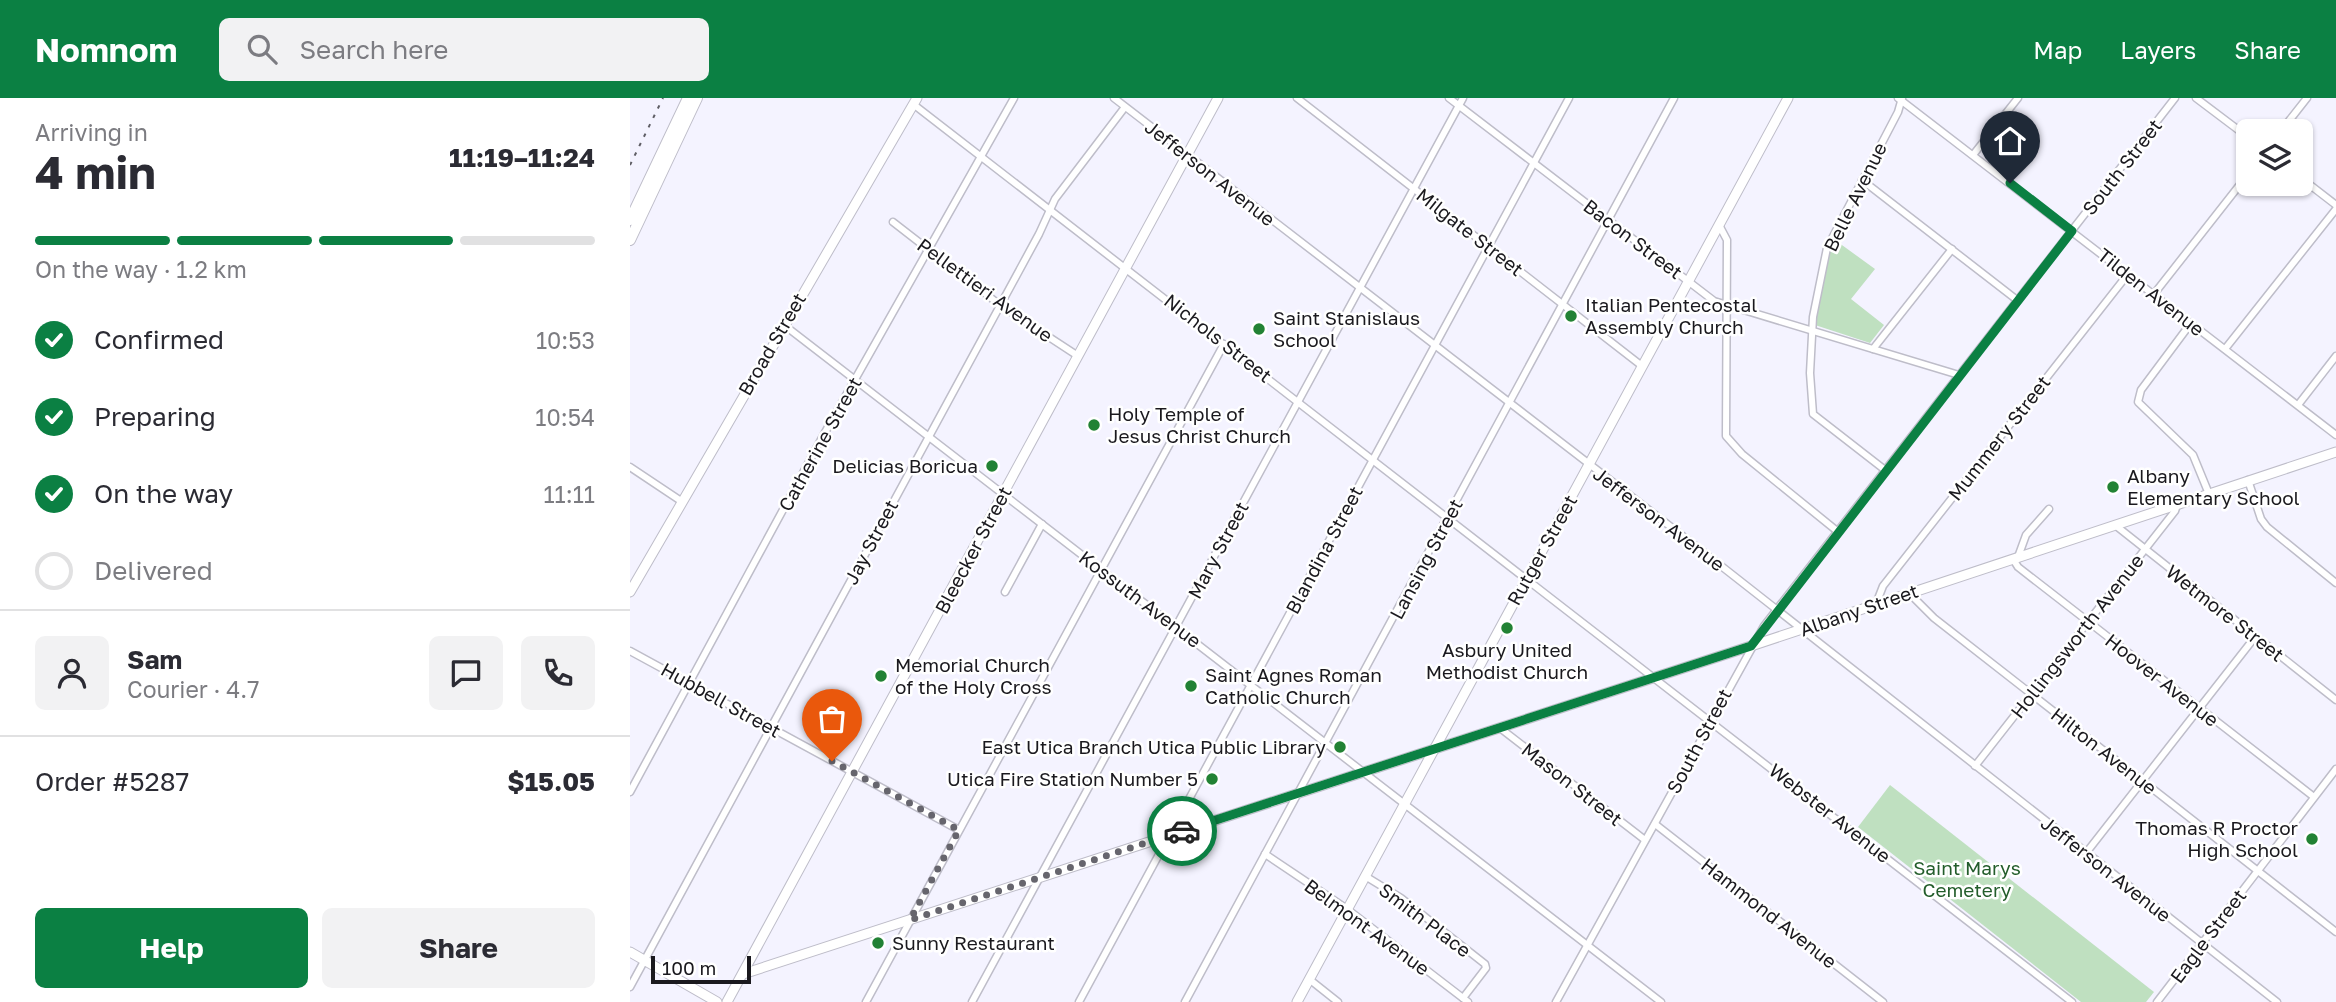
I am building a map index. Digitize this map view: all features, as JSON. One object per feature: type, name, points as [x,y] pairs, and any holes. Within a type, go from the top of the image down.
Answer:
[{"type":"main road","points":[[630,220],[688,98]]},
{"type":"main road","points":[[630,240],[697,98]]},
{"type":"street","name":"Catherine Street","points":[[630,792],[928,249],[1014,98]]},
{"type":"street","name":"Jefferson Avenue","points":[[1114,98],[2277,1002]]},
{"type":"street","name":"Bleecker Street","points":[[727,1002],[1218,98]]},
{"type":"street","name":"Milgate Street","points":[[1297,98],[1642,366]]},
{"type":"street","name":"Bacon Street","points":[[1449,98],[1714,301],[1959,375]]},
{"type":"street","name":"Mary Street","points":[[972,1002],[1463,98]]},
{"type":"street","name":"Blandina Street","points":[[1079,1002],[1569,98]]},
{"type":"street","name":"Lansing Street","points":[[1185,1002],[1674,98]]},
{"type":"street","name":"Rutger Street","points":[[1297,1002],[1788,98]]},
{"type":"street","points":[[1973,155],[2018,98]]},
{"type":"street","name":"South Street","points":[[1556,1002],[1751,646],[1837,531],[2175,98]]},
{"type":"street","points":[[2196,98],[2236,128]]},
{"type":"street","points":[[2290,119],[2307,98]]},
{"type":"street","name":"Tilden Avenue","points":[[1900,99],[2336,435]]},
{"type":"street","name":"Belle Avenue","points":[[1885,470],[1812,414],[1811,331],[1827,248],[1898,112],[1900,99]]},
{"type":"street","name":"Nichols Street","points":[[915,101],[981,156],[1653,677]]},
{"type":"street","name":"Broad Street","points":[[630,592],[915,101]]},
{"type":"street","name":"Jay Street","points":[[630,987],[1040,234],[1049,209],[1125,107]]},
{"type":"street","points":[[1862,180],[2017,300]]},
{"type":"street","points":[[2225,349],[2336,207],[2313,188]]},
{"type":"street","points":[[2154,294],[2236,190]]},
{"type":"street","name":"Pellettieri Avenue","points":[[893,222],[1000,304],[1078,356]]},
{"type":"street","points":[[1719,225],[1727,240],[1726,436],[1742,454],[1837,531]]},
{"type":"street","points":[[1873,349],[1952,249]]},
{"type":"street","name":"Mummery Street","points":[[1876,604],[1884,586],[2128,274]]},
{"type":"street","points":[[2191,323],[2138,396],[2138,402],[2193,455],[2209,494]]},
{"type":"street","name":"Kossuth Avenue","points":[[784,326],[1661,1002]]},
{"type":"street","points":[[866,1002],[1224,344]]},
{"type":"street","points":[[2298,405],[2336,356]]},
{"type":"street","name":"Albany Street","points":[[743,974],[1800,630],[2336,452]]},
{"type":"street","points":[[630,467],[681,501]]},
{"type":"street","points":[[2248,480],[2261,519],[2267,527],[2336,583]]},
{"type":"street","name":"Hollingsworth Avenue","points":[[1975,766],[2177,505]]},
{"type":"street","points":[[2016,558],[2026,536],[2049,509]]},
{"type":"street","points":[[1005,592],[1042,524]]},
{"type":"street","name":"Wetmore Street","points":[[2115,525],[2336,700]]},
{"type":"street","name":"Hoover Avenue","points":[[2016,558],[2018,567],[2314,797]]},
{"type":"street","name":"Hilton Avenue","points":[[1909,593],[1934,618],[2336,932]]},
{"type":"street","points":[[2086,853],[2255,637]]},
{"type":"street","name":"Hubbell Street","points":[[630,651],[959,830]]},
{"type":"street","name":"Webster Avenue","points":[[1653,677],[2072,1002]]},
{"type":"street","name":"Mason Street","points":[[1500,728],[1646,840]]},
{"type":"street","name":"Eagle Street","points":[[2157,1002],[2336,769]]},
{"type":"street","name":"Hammond Avenue","points":[[1655,824],[1884,1002]]},
{"type":"street","name":"Belmont Avenue","points":[[1265,854],[1347,909],[1466,1000]]},
{"type":"street","name":"Smith Place","points":[[1365,876],[1401,898],[1485,964],[1486,968],[1466,1000]]},
{"type":"street","points":[[630,952],[717,1002]]},
{"type":"street","points":[[1309,979],[1338,1002]]},
{"type":"green space","points":[[1835,240],[1875,269],[1851,299],[1884,325],[1870,343],[1815,325],[1829,253]]},
{"type":"green space","name":"Saint Marys Cemetery","points":[[1890,785],[2154,992],[2146,1002],[2081,1002],[1858,827]]},
{"type":"railway","points":[[630,165],[663,98]]},
{"type":"way so far","points":[[832,761],[959,830],[910,920],[1182,831]]},
{"type":"place","name":"Italian Pentecostal Assembly Church","points":[[1571,316]]},
{"type":"place","name":"Saint Stanislaus School","points":[[1259,329]]},
{"type":"place","name":"Holy Temple of Jesus Christ Church","points":[[1094,425]]},
{"type":"place","name":"Delicias Boricua","points":[[992,466]]},
{"type":"place","name":"Albany Elementary School","points":[[2113,487]]},
{"type":"place","name":"Asbury United Methodist Church","points":[[1507,628]]},
{"type":"place","name":"Memorial Church of the Holy Cross","points":[[881,676]]},
{"type":"place","name":"Saint Agnes Roman Catholic Church","points":[[1191,686]]},
{"type":"place","name":"East Utica Branch Utica Public Library","points":[[1340,747]]},
{"type":"place","name":"Utica Fire Station Number 5","points":[[1212,779]]},
{"type":"place","name":"Thomas R Proctor High School","points":[[2312,839]]},
{"type":"place","name":"Sunny Restaurant","points":[[878,943]]},
{"type":"route","points":[[1182,831],[1751,646],[1837,531],[2072,231],[2010,183]]}]
